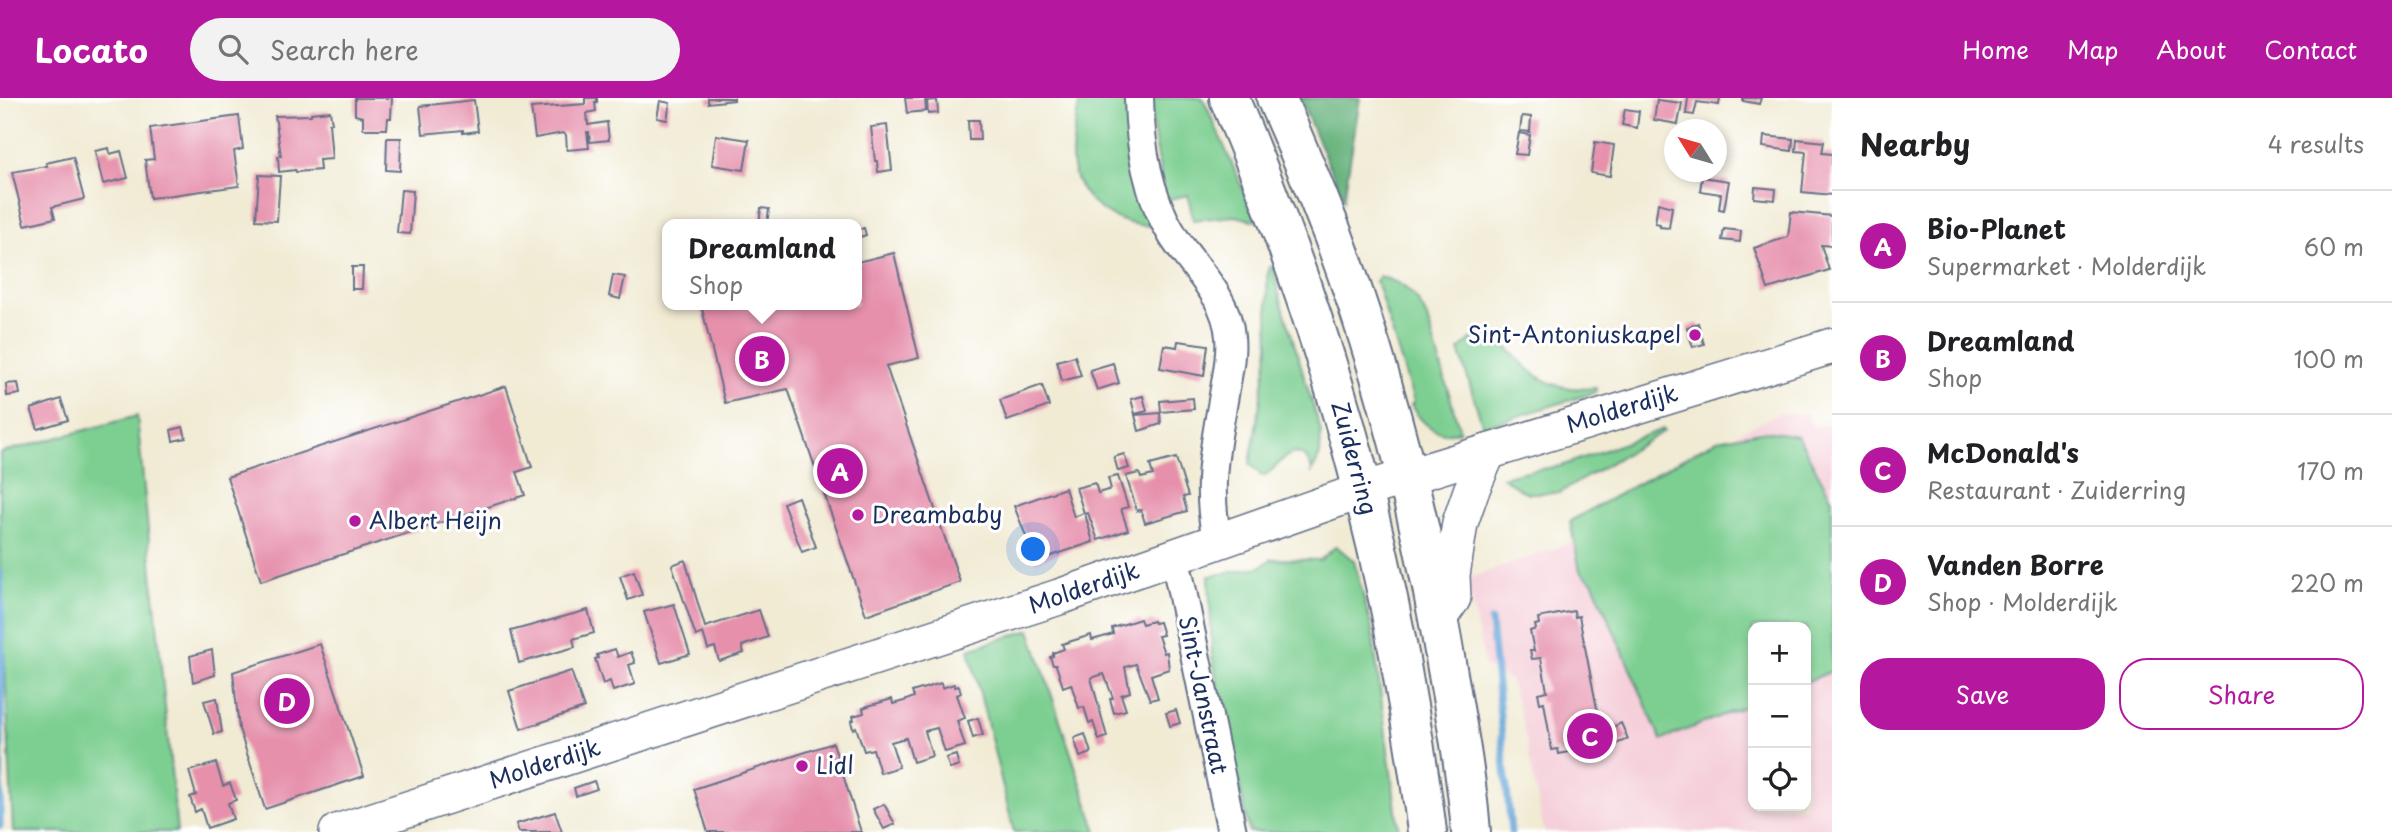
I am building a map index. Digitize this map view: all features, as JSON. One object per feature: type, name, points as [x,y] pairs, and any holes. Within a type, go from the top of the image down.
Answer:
[{"type":"highway","name":"Zuiderring","points":[[1228,98],[1257,164],[1300,281],[1332,377],[1364,490],[1397,639],[1427,832]]},
{"type":"highway","name":"Zuiderring","points":[[1276,98],[1333,236],[1374,360],[1407,477],[1439,618],[1459,737],[1471,832]]},
{"type":"main road","name":"Molderdijk","points":[[337,832],[1172,558],[1364,490],[1832,346]]},
{"type":"main road","points":[[1439,618],[1452,598],[1452,575],[1460,523],[1488,452]]},
{"type":"street","points":[[1139,98],[1139,127],[1147,174],[1159,208],[1172,234],[1215,292],[1225,312],[1230,337],[1229,361],[1210,486],[1218,542]]},
{"type":"street","name":"Sint-Janstraat","points":[[1172,558],[1232,832]]},
{"type":"shaded area","points":[[1780,413],[1807,414],[1812,428],[1832,423],[1832,832],[1544,832],[1522,720],[1510,680],[1485,666],[1467,579],[1576,541],[1686,473],[1740,432]]},
{"type":"green space","points":[[1080,98],[1131,98],[1159,226],[1129,223],[1114,217],[1089,199],[1080,187],[1072,158]]},
{"type":"green space","points":[[1148,98],[1203,98],[1257,221],[1235,216],[1193,220],[1188,195],[1165,200]]},
{"type":"green space","points":[[1299,98],[1360,98],[1344,199]]},
{"type":"green space","points":[[1270,266],[1274,268],[1278,290],[1321,432],[1320,455],[1312,472],[1305,457],[1298,454],[1287,456],[1262,476],[1250,464],[1269,348],[1267,277]]},
{"type":"green space","points":[[1380,277],[1403,286],[1423,310],[1460,431],[1444,433],[1431,428],[1411,405],[1414,402],[1376,281]]},
{"type":"green space","points":[[1492,331],[1536,375],[1561,387],[1596,388],[1596,392],[1483,427],[1459,350],[1476,336]]},
{"type":"green space","points":[[137,416],[177,832],[13,832],[3,623],[0,623],[0,453]]},
{"type":"green space","points":[[1663,429],[1664,431],[1559,493],[1529,493],[1502,477],[1561,466]]},
{"type":"green space","points":[[1766,431],[1798,436],[1832,499],[1832,671],[1811,680],[1811,622],[1748,622],[1748,705],[1661,740],[1593,583],[1580,571],[1570,521],[1717,440]]},
{"type":"green space","points":[[1336,546],[1354,561],[1372,630],[1399,832],[1249,832],[1212,656],[1209,576],[1260,567],[1272,559],[1320,560]]},
{"type":"green space","points":[[1030,630],[1097,832],[1014,832],[969,649]]},
{"type":"building","points":[[355,98],[392,98],[391,118],[388,118],[387,129],[363,129],[363,117],[355,115]]},
{"type":"building","points":[[585,98],[597,98],[596,111],[587,113],[588,125],[607,122],[609,140],[590,142],[587,132],[589,148],[567,150],[566,135],[563,133],[535,138],[531,108],[585,104]]},
{"type":"building","points":[[708,98],[734,98],[734,100],[708,103]]},
{"type":"building","points":[[905,98],[925,98],[926,111],[907,113]]},
{"type":"building","points":[[1688,98],[1720,98],[1719,105],[1697,102],[1694,115],[1686,114]]},
{"type":"building","points":[[1743,98],[1761,98],[1759,104],[1743,101]]},
{"type":"building","points":[[474,100],[478,131],[423,134],[420,106]]},
{"type":"building","points":[[937,100],[938,113],[928,114],[927,101]]},
{"type":"building","points":[[1657,100],[1682,103],[1679,119],[1654,120]]},
{"type":"building","points":[[660,101],[670,103],[667,120],[657,118]]},
{"type":"building","points":[[1625,109],[1639,111],[1637,128],[1622,125]]},
{"type":"building","points":[[330,111],[332,159],[319,160],[320,170],[296,172],[295,169],[279,172],[278,156],[281,156],[275,116],[311,115]]},
{"type":"building","points":[[239,116],[243,149],[234,151],[239,186],[150,198],[145,160],[154,159],[150,128]]},
{"type":"building","points":[[1522,116],[1531,117],[1530,132],[1520,131]]},
{"type":"building","points":[[968,120],[979,120],[980,140],[969,140]]},
{"type":"building","points":[[887,125],[892,170],[878,172],[871,127]]},
{"type":"building","points":[[1519,133],[1530,135],[1527,155],[1515,154]]},
{"type":"building","points":[[716,135],[749,140],[744,170],[712,165]]},
{"type":"building","points":[[1764,136],[1793,139],[1792,151],[1763,147]]},
{"type":"building","points":[[387,138],[401,138],[400,171],[386,170]]},
{"type":"building","points":[[1797,139],[1824,142],[1822,153],[1832,154],[1832,195],[1802,192],[1806,152],[1796,151]]},
{"type":"building","points":[[1595,142],[1614,145],[1610,176],[1591,173]]},
{"type":"building","points":[[109,148],[110,154],[121,151],[128,178],[103,184],[95,151]]},
{"type":"building","points":[[73,157],[84,199],[52,207],[55,218],[25,225],[12,172],[47,166],[46,163]]},
{"type":"building","points":[[259,175],[280,176],[277,221],[256,220]]},
{"type":"building","points":[[1729,181],[1724,210],[1719,209],[1721,194],[1700,191],[1701,182]]},
{"type":"building","points":[[1755,187],[1776,189],[1775,200],[1754,198]]},
{"type":"building","points":[[401,190],[413,191],[410,234],[397,233]]},
{"type":"building","points":[[1658,203],[1672,207],[1669,228],[1655,223]]},
{"type":"building","points":[[761,208],[769,209],[768,219],[760,219]]},
{"type":"building","points":[[1791,212],[1832,216],[1832,246],[1821,245],[1829,270],[1768,289],[1754,248],[1788,237]]},
{"type":"building","points":[[1724,229],[1741,231],[1740,242],[1722,240]]},
{"type":"building","points":[[894,253],[919,358],[886,366],[960,582],[866,615],[788,389],[725,403],[702,310],[862,310],[862,261]]},
{"type":"building","points":[[352,267],[363,267],[362,289],[352,289]]},
{"type":"building","points":[[613,275],[625,277],[620,299],[609,296]]},
{"type":"building","name":"Sint-Antoniuskapel","points":[[1698,323],[1704,344],[1693,347],[1687,327]]},
{"type":"building","points":[[1178,341],[1208,345],[1204,376],[1160,368],[1164,345],[1177,347]]},
{"type":"building","points":[[1075,356],[1081,376],[1062,381],[1057,361]]},
{"type":"building","points":[[1113,363],[1119,383],[1097,390],[1090,370]]},
{"type":"building","points":[[18,383],[20,394],[7,396],[6,384]]},
{"type":"building","points":[[1042,385],[1049,406],[1007,421],[1000,400]]},
{"type":"building","points":[[506,386],[532,467],[517,472],[525,495],[261,581],[227,477]]},
{"type":"building","points":[[1143,396],[1147,411],[1135,414],[1131,399]]},
{"type":"building","points":[[1193,398],[1194,409],[1161,412],[1160,401]]},
{"type":"building","points":[[61,399],[68,420],[38,429],[31,409]]},
{"type":"building","points":[[1160,413],[1161,424],[1139,431],[1135,415]]},
{"type":"building","points":[[183,427],[186,438],[173,441],[171,430]]},
{"type":"building","points":[[1124,454],[1129,468],[1118,471],[1114,457]]},
{"type":"building","points":[[1176,458],[1188,496],[1183,497],[1187,511],[1145,523],[1141,510],[1137,511],[1126,476],[1139,473],[1141,478],[1153,475],[1150,465]]},
{"type":"building","points":[[1118,476],[1128,507],[1121,509],[1128,530],[1098,540],[1088,513],[1085,514],[1093,542],[1036,561],[1014,506],[1065,488],[1074,517],[1084,513],[1076,488],[1095,483],[1098,493],[1111,489],[1108,478]]},
{"type":"building","points":[[798,497],[816,547],[802,552],[783,503]]},
{"type":"building","points":[[685,560],[705,627],[759,610],[768,637],[742,646],[744,653],[719,661],[715,647],[708,649],[703,633],[696,636],[694,631],[672,565]]},
{"type":"building","points":[[634,571],[642,595],[628,600],[620,576]]},
{"type":"building","points":[[674,604],[690,654],[661,663],[644,612]]},
{"type":"building","points":[[588,610],[594,633],[573,639],[575,647],[519,663],[511,631]]},
{"type":"building","points":[[1574,611],[1575,617],[1579,616],[1604,745],[1559,754],[1558,749],[1552,750],[1544,702],[1540,703],[1538,693],[1547,691],[1541,658],[1532,659],[1530,651],[1534,651],[1530,631],[1536,629],[1538,618]]},
{"type":"building","points":[[1140,619],[1142,624],[1159,622],[1163,635],[1158,636],[1164,653],[1167,652],[1169,669],[1151,675],[1158,698],[1150,700],[1136,664],[1125,667],[1130,692],[1121,695],[1126,710],[1114,713],[1110,699],[1113,698],[1104,674],[1091,678],[1107,737],[1099,740],[1084,707],[1079,708],[1071,684],[1063,687],[1056,665],[1053,665],[1050,657],[1064,649],[1062,644],[1091,635],[1092,640],[1113,634],[1112,628]]},
{"type":"building","points":[[320,644],[364,776],[265,809],[239,729],[233,672]]},
{"type":"building","points":[[615,649],[618,657],[631,652],[635,663],[629,665],[635,684],[613,691],[610,681],[603,684],[595,659],[598,658],[597,655]]},
{"type":"building","points":[[212,650],[215,675],[193,682],[190,656]]},
{"type":"building","points":[[571,671],[584,708],[521,729],[509,691]]},
{"type":"building","points":[[941,683],[942,688],[954,684],[955,687],[959,686],[961,693],[957,695],[965,718],[957,721],[965,746],[945,752],[937,728],[925,731],[932,756],[913,762],[906,738],[891,742],[899,767],[880,773],[873,749],[864,751],[856,727],[853,729],[853,716],[864,713],[863,708],[868,706],[892,699],[893,704],[904,701],[914,697],[912,692]]},
{"type":"building","points":[[217,698],[222,732],[214,734],[204,701]]},
{"type":"building","points":[[1176,710],[1180,723],[1170,726],[1166,713]]},
{"type":"building","points":[[978,718],[983,735],[973,738],[968,721]]},
{"type":"building","points":[[1621,723],[1628,739],[1616,744],[1609,729]]},
{"type":"building","points":[[1085,734],[1091,753],[1080,757],[1074,738]]},
{"type":"building","name":"Lidl","points":[[833,743],[861,832],[708,832],[694,789]]},
{"type":"building","points":[[956,755],[959,766],[950,769],[946,758]]},
{"type":"building","points":[[216,763],[223,786],[230,783],[236,800],[228,803],[233,819],[207,828],[201,809],[195,812],[190,797],[196,795],[189,771]]},
{"type":"building","points":[[594,781],[597,789],[576,796],[574,788]]},
{"type":"building","points":[[884,804],[895,824],[884,829],[873,809]]},
{"type":"building","points":[[555,812],[562,832],[519,832],[516,824]]},
{"type":"waterway","points":[[0,573],[0,826]]},
{"type":"waterway","points":[[1491,621],[1511,832]]},
{"type":"place","name":"Sint-Antoniuskapel","points":[[1695,335]]},
{"type":"place","name":"Dreamland","points":[[762,359]]},
{"type":"place","name":"Bio-Planet","points":[[840,471]]},
{"type":"place","name":"Dreambaby","points":[[858,515]]},
{"type":"place","name":"Albert Heijn","points":[[355,521]]},
{"type":"place","name":"Vanden Borre","points":[[287,701]]},
{"type":"place","name":"McDonald's","points":[[1590,736]]},
{"type":"place","name":"Lidl","points":[[802,766]]}]
